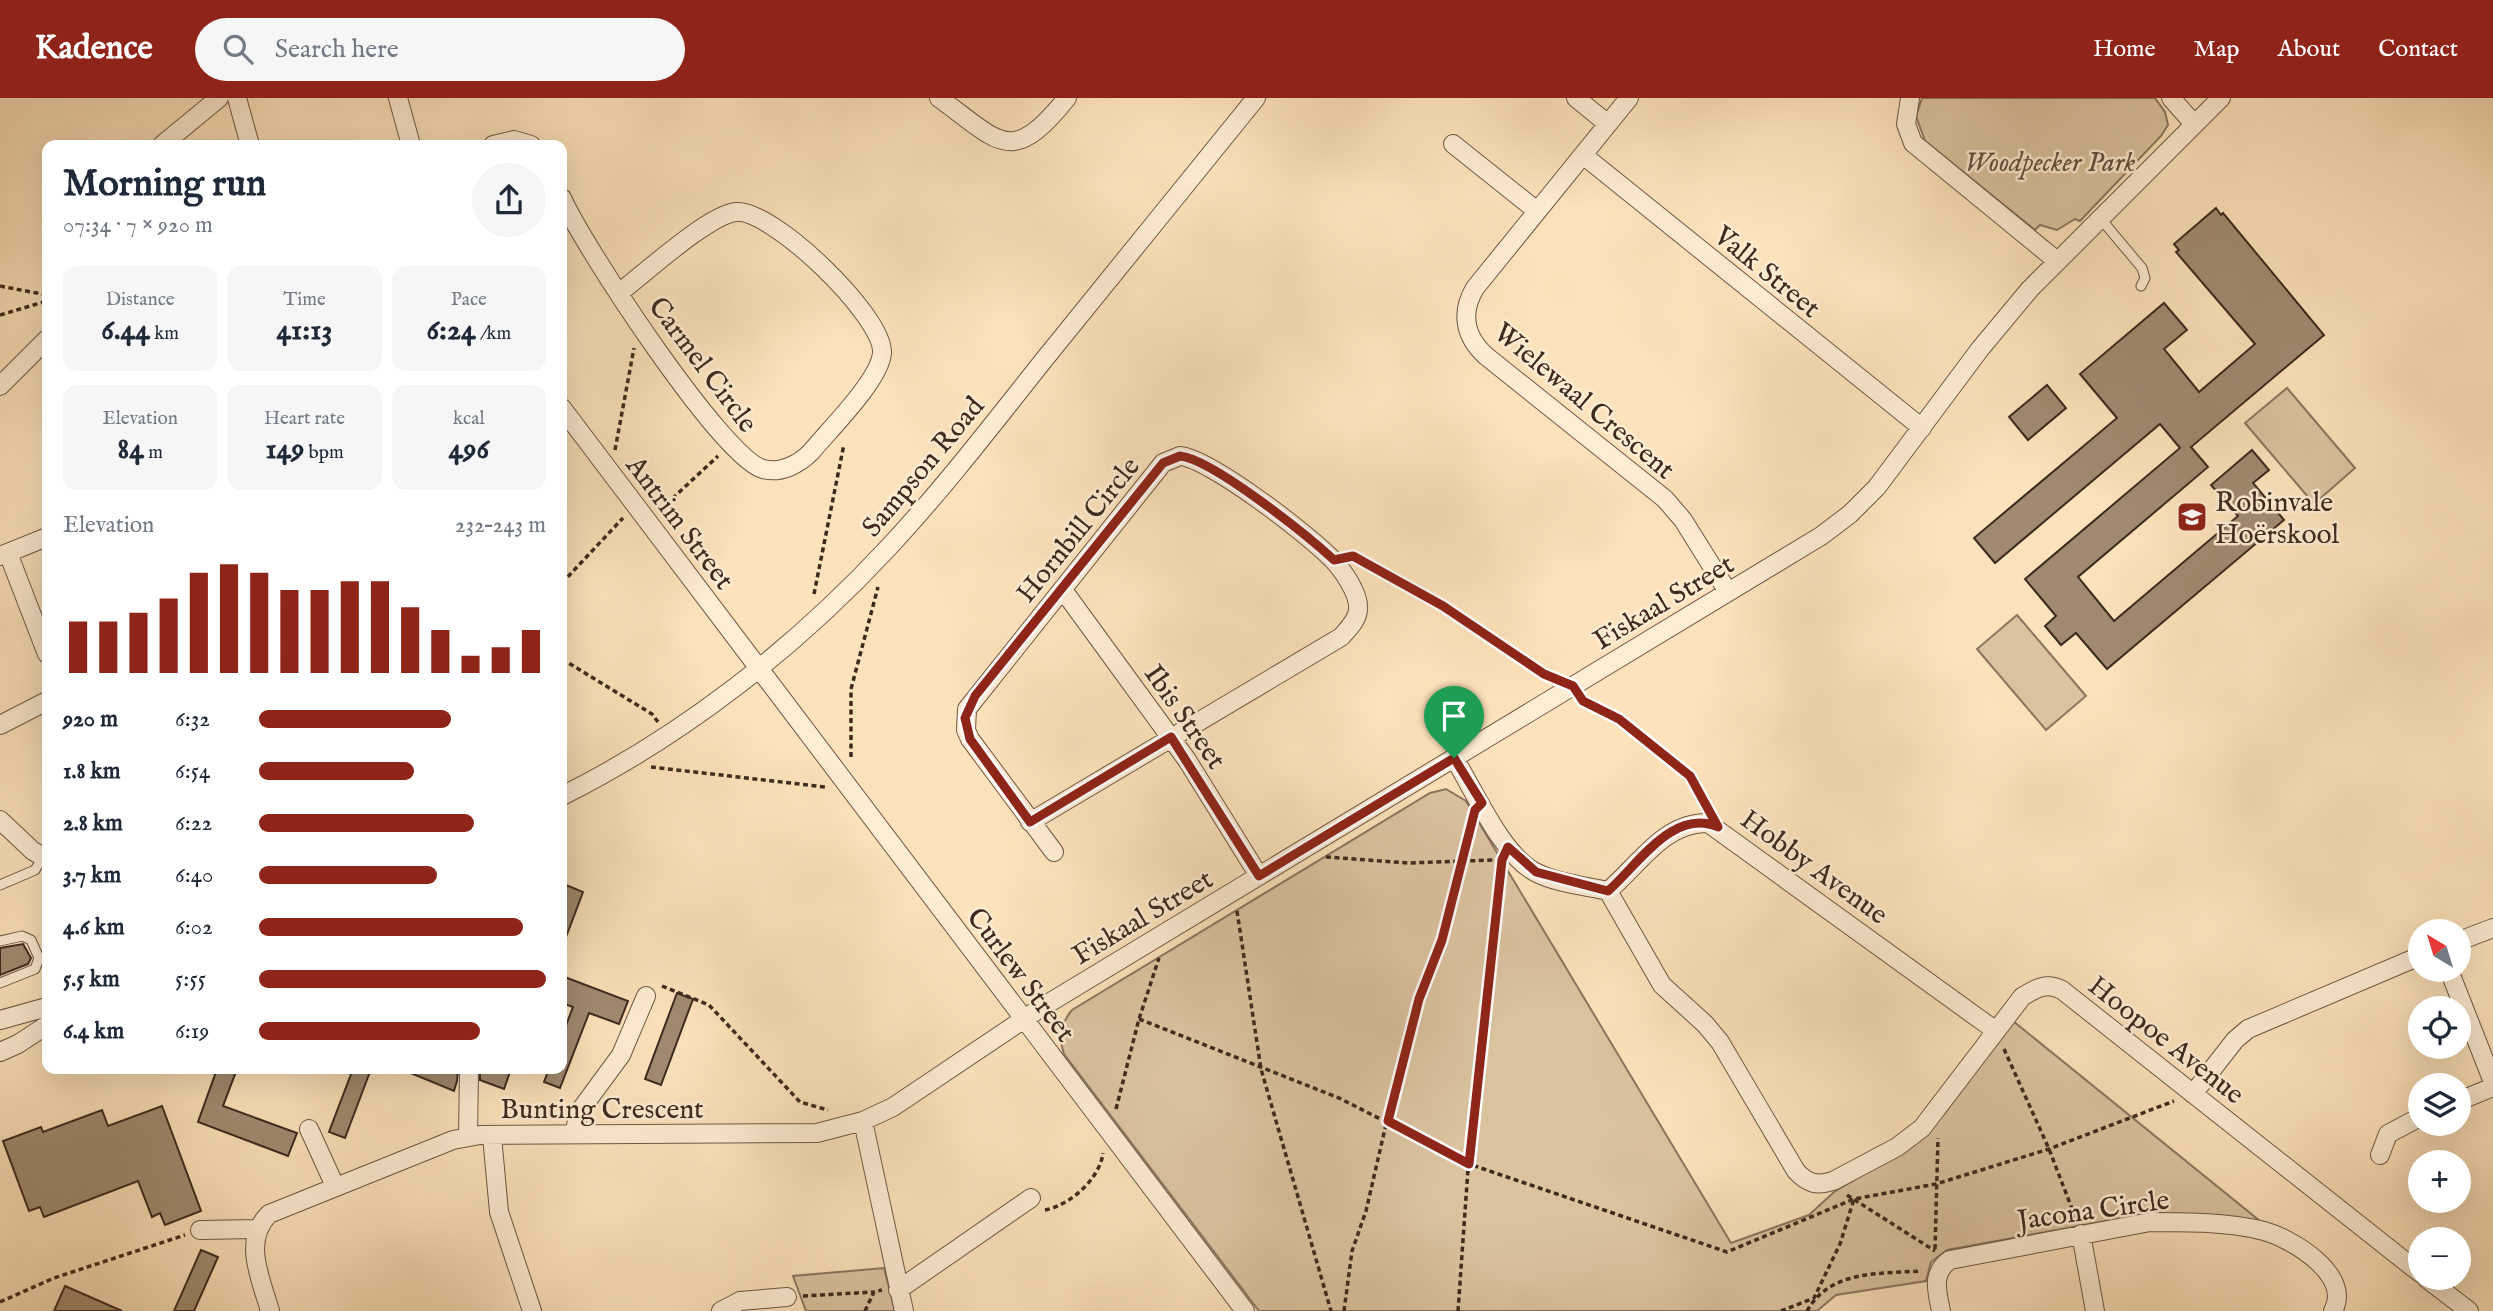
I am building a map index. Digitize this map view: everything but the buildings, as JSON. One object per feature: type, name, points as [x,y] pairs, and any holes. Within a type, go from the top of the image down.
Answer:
[{"type":"street","points":[[168,140],[219,98]]},
{"type":"street","points":[[237,98],[249,140]]},
{"type":"street","points":[[398,98],[410,140]]},
{"type":"street","points":[[939,98],[988,133],[1009,141],[1032,136],[1067,98]]},
{"type":"street","name":"Sampson Road","points":[[567,793],[668,735],[758,668],[808,627],[862,576],[920,512],[1256,98]]},
{"type":"street","points":[[1576,98],[1608,124]]},
{"type":"street","name":"Wielewaal Crescent","points":[[1629,98],[1470,297],[1465,318],[1471,339],[1486,355],[1665,499],[1683,520],[1728,592]]},
{"type":"street","points":[[1910,98],[1906,124],[1913,143],[2057,261]]},
{"type":"street","points":[[2171,98],[2194,124]]},
{"type":"street","name":"Fiskaal Street","points":[[1023,1019],[1821,536],[1850,514],[1877,487],[2005,318],[2057,261],[2221,98]]},
{"type":"street","points":[[1453,144],[1537,211]]},
{"type":"street","name":"Valk Street","points":[[1583,155],[1922,428]]},
{"type":"street","name":"Carmel Circle","points":[[567,206],[619,293],[642,328],[730,444],[749,462],[764,469],[785,468],[805,457],[879,365],[881,340],[871,320],[834,276],[770,225],[748,212],[727,214],[708,224],[619,293]]},
{"type":"street","points":[[0,386],[42,345]]},
{"type":"street","name":"Antrim Street","points":[[567,415],[758,668]]},
{"type":"street","name":"Hornbill Circle","points":[[1030,822],[1332,642],[1350,628],[1359,608],[1350,584],[1334,560],[1307,537],[1201,461],[1180,456],[1163,463],[975,696],[965,718],[970,739],[1030,822],[1054,852]]},
{"type":"street","points":[[42,539],[4,555],[42,642]]},
{"type":"street","name":"Ibis Street","points":[[1063,590],[1171,737],[1259,876]]},
{"type":"street","name":"Curlew Street","points":[[758,668],[1245,1311]]},
{"type":"street","points":[[0,726],[42,704]]},
{"type":"street","points":[[1454,758],[1508,847],[1525,866],[1547,877],[1608,891],[1662,985],[1713,1032],[1796,1171],[1815,1184],[1833,1181]]},
{"type":"street","points":[[0,820],[42,855]]},
{"type":"street","name":"Hobby Avenue","points":[[1608,891],[1647,852],[1678,828],[1696,822],[1718,827],[1996,1031]]},
{"type":"street","points":[[2471,936],[2493,928]]},
{"type":"street","points":[[2193,1094],[2235,1040],[2248,1029],[2408,961]]},
{"type":"street","points":[[2454,982],[2493,1084],[2471,1095]]},
{"type":"street","name":"Hoopoe Avenue","points":[[1833,1181],[1903,1142],[1936,1112],[2022,997],[2042,987],[2056,987],[2408,1264]]},
{"type":"street","points":[[574,1135],[579,1112],[621,1055],[646,996]]},
{"type":"street","points":[[0,1020],[42,1008]]},
{"type":"street","name":"Bunting Crescent","points":[[257,1229],[276,1208],[468,1136],[817,1133],[863,1121],[893,1107],[1023,1019]]},
{"type":"street","points":[[0,1052],[42,1028]]},
{"type":"street","points":[[468,1136],[469,1074]]},
{"type":"street","points":[[863,1121],[904,1311]]},
{"type":"street","points":[[2380,1156],[2388,1134],[2408,1123]]},
{"type":"street","points":[[309,1129],[335,1186]]},
{"type":"street","points":[[492,1136],[499,1212],[531,1311]]},
{"type":"street","points":[[898,1290],[1031,1198]]},
{"type":"street","name":"Jacona Circle","points":[[1943,1255],[2150,1222],[2265,1231],[2280,1237],[2330,1273],[2335,1280],[2339,1297],[2333,1311]]},
{"type":"street","points":[[200,1230],[257,1229],[255,1254],[270,1311]]},
{"type":"street","points":[[2081,1234],[2095,1311]]},
{"type":"street","points":[[1941,1311],[1936,1285],[1943,1255]]},
{"type":"street","points":[[2442,1290],[2469,1311]]},
{"type":"street","points":[[721,1311],[740,1301],[787,1297]]},
{"type":"lane","points":[[2100,218],[2142,268],[2145,278],[2141,286]]},
{"type":"lane","points":[[0,885],[35,870],[42,862]]},
{"type":"lane","points":[[0,941],[22,936],[31,940],[39,958],[35,969],[0,983]]},
{"type":"path","points":[[0,286],[42,294]]},
{"type":"path","points":[[0,315],[42,302]]},
{"type":"path","points":[[607,468],[617,446],[636,332],[642,328]]},
{"type":"path","points":[[808,627],[844,441]]},
{"type":"path","points":[[647,522],[730,444]]},
{"type":"path","points":[[567,578],[635,506]]},
{"type":"path","points":[[1334,560],[1353,556],[1443,606],[1544,674],[1573,686],[1583,701],[1619,719],[1690,776],[1718,827]]},
{"type":"path","points":[[567,662],[652,714],[668,735]]},
{"type":"path","points":[[1344,1311],[1352,1251],[1419,999],[1442,940],[1475,810],[1482,803]]},
{"type":"path","points":[[1312,844],[1319,857],[1408,863],[1502,860],[1469,1164],[1458,1311]]},
{"type":"path","points":[[1230,893],[1237,907],[1261,1069],[1331,1311]]},
{"type":"path","points":[[1031,1198],[1037,1212],[1052,1209],[1087,1185],[1102,1166],[1106,1129],[1117,1105],[1139,1019],[1161,953],[1153,940]]},
{"type":"path","points":[[646,996],[652,983],[709,1005],[800,1102],[863,1121]]},
{"type":"path","points":[[1139,1019],[1339,1098],[1469,1164],[1727,1252],[1854,1199],[1936,1184],[2049,1149],[2193,1094]]},
{"type":"path","points":[[1996,1031],[2049,1149],[2081,1234]]},
{"type":"path","points":[[1936,1112],[1939,1128],[1936,1184],[1943,1255]]},
{"type":"path","points":[[1833,1181],[1842,1192],[1943,1255]]},
{"type":"path","points":[[1807,1311],[1840,1244],[1854,1199]]},
{"type":"path","points":[[0,1302],[54,1278],[200,1230]]},
{"type":"path","points":[[1781,1311],[1814,1298],[1851,1275],[1926,1271],[1937,1274]]},
{"type":"path","points":[[787,1297],[874,1292]]},
{"type":"green space","name":"Woodpecker Park","points":[[1922,98],[2155,98],[2165,112],[2168,125],[2161,136],[2080,221],[2075,219],[2057,230],[2040,225],[2035,230],[1925,141],[1916,116]]},
{"type":"green space","points":[[2287,388],[2355,468],[2314,504],[2245,423]]},
{"type":"green space","points":[[2017,615],[2086,696],[2046,730],[1977,649]]},
{"type":"green space","points":[[1446,789],[1466,801],[1731,1243],[1809,1215],[1834,1192],[1910,1147],[1944,1114],[2013,1021],[2260,1221],[2150,1213],[1947,1250],[1931,1262],[1926,1281],[1836,1295],[1817,1311],[1259,1311],[1064,1054],[1061,1042],[1063,1025],[1072,1010],[1430,793]]},
{"type":"green space","points":[[884,1268],[895,1311],[806,1311],[793,1276]]},
{"type":"place","name":"Robinvale Hoërskool","points":[[2192,517]]},
{"type":"route","points":[[1180,456],[1201,461],[1307,537],[1334,560],[1353,556],[1443,606],[1544,674],[1573,686],[1583,701],[1619,719],[1690,776],[1718,827],[1696,822],[1678,828],[1647,852],[1608,891],[1547,877],[1525,866],[1508,847],[1502,860],[1501,891],[1469,1164],[1388,1121],[1419,999],[1442,940],[1475,810],[1482,803],[1454,758],[1259,876],[1171,737],[1030,822],[970,739],[965,718],[975,696],[1163,463],[1180,456]]}]
